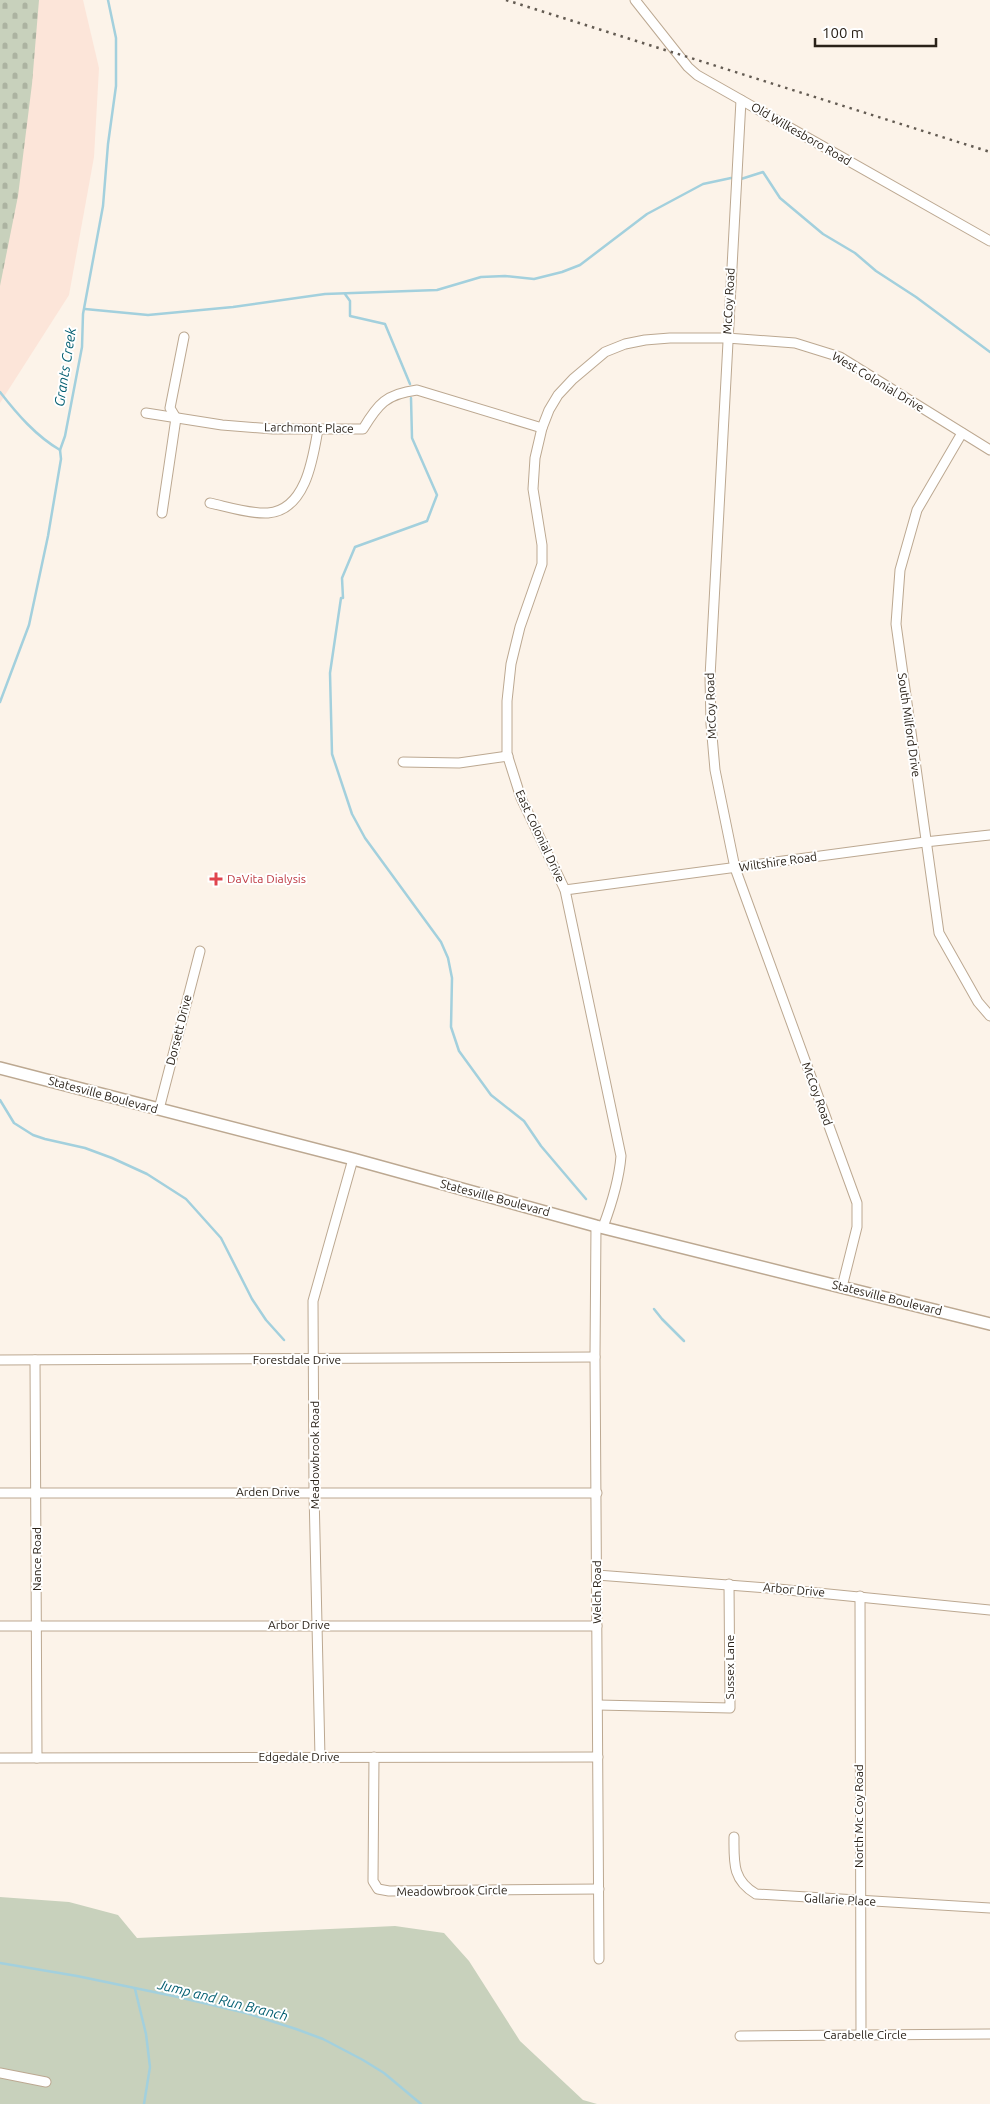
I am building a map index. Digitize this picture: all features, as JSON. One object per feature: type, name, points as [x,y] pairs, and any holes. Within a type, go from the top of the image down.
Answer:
[{"type":"main road","name":"Statesville Boulevard","points":[[0,1068],[353,1159],[600,1226],[990,1324]]},
{"type":"street","name":"Old Wilkesboro Road","points":[[635,0],[696,75],[990,241]]},
{"type":"street","name":"McCoy Road","points":[[741,100],[710,686],[715,770],[735,868],[857,1203],[857,1227],[842,1287]]},
{"type":"street","points":[[162,513],[176,418],[170,408],[184,337]]},
{"type":"street","name":"East Colonial Drive","points":[[600,1226],[616,1190],[621,1156],[565,890],[521,798],[508,756],[507,701],[511,664],[520,627],[542,564],[542,545],[533,488],[535,458],[542,428],[558,395],[573,379],[605,352],[625,344],[645,340],[727,338]]},
{"type":"street","name":"West Colonial Drive","points":[[727,338],[795,343],[840,358],[990,450]]},
{"type":"street","name":"Larchmont Place","points":[[146,412],[176,418],[273,429],[363,429],[376,407],[402,392],[417,390],[542,428]]},
{"type":"street","points":[[210,504],[268,513],[291,503],[300,492],[314,454],[318,429]]},
{"type":"street","name":"South Milford Drive","points":[[962,432],[917,510],[904,554],[897,598],[896,624],[939,933],[978,1002],[990,1016]]},
{"type":"street","points":[[403,762],[459,762],[508,756]]},
{"type":"street","name":"Wiltshire Road","points":[[565,890],[990,835]]},
{"type":"street","name":"Dorsett Drive","points":[[159,1109],[200,951]]},
{"type":"street","name":"Meadowbrook Road","points":[[320,1757],[314,1492],[313,1301],[353,1159]]},
{"type":"street","name":"Welch Road","points":[[599,1959],[595,1357],[600,1226]]},
{"type":"street","name":"Forestdale Drive","points":[[0,1360],[314,1360],[595,1357]]},
{"type":"street","name":"Nance Road","points":[[35,1360],[37,1758]]},
{"type":"street","name":"Arden Drive","points":[[0,1493],[597,1493]]},
{"type":"street","name":"Arbor Drive","points":[[597,1575],[729,1584],[990,1610]]},
{"type":"street","name":"Sussex Lane","points":[[598,1705],[730,1708],[729,1584]]},
{"type":"street","name":"North Mc Coy Road","points":[[860,1596],[861,2035]]},
{"type":"street","name":"Arbor Drive","points":[[0,1626],[598,1626]]},
{"type":"street","name":"Meadowbrook Circle","points":[[374,1757],[373,1881],[378,1889],[389,1892],[599,1889]]},
{"type":"street","name":"Edgedale Drive","points":[[0,1758],[598,1757]]},
{"type":"street","name":"Gallarie Place","points":[[734,1837],[734,1865],[739,1879],[746,1888],[756,1894],[990,1908]]},
{"type":"street","name":"Carabelle Circle","points":[[740,2036],[990,2034]]},
{"type":"street","points":[[0,2073],[46,2082]]},
{"type":"shaded area","points":[[0,0],[83,0],[99,68],[94,157],[69,295],[0,403]]},
{"type":"green space","points":[[0,0],[39,0],[32,84],[18,196],[0,286]]},
{"type":"green space","points":[[0,1897],[69,1902],[118,1915],[137,1938],[395,1926],[444,1933],[469,1961],[520,2041],[583,2100],[597,2104],[0,2104]]},
{"type":"waterway","name":"Grants Creek","points":[[0,702],[29,625],[48,536],[61,459],[60,450],[65,436],[82,347],[83,314],[103,206],[108,144],[116,86],[116,38],[108,0]]},
{"type":"waterway","points":[[741,179],[763,172],[780,198],[823,234],[855,253],[876,271],[916,297],[990,352]]},
{"type":"waterway","points":[[85,309],[148,315],[233,307],[325,294],[437,290],[481,277],[505,276],[534,279],[580,265],[647,214],[703,184],[731,178]]},
{"type":"waterway","points":[[345,294],[350,301],[350,316],[385,324],[410,384]]},
{"type":"waterway","points":[[0,392],[27,424],[60,450]]},
{"type":"waterway","points":[[411,398],[412,438],[437,495],[427,521],[355,547],[342,578],[343,598],[341,598],[330,673],[332,754],[352,814],[365,838],[441,942],[448,958],[452,978],[451,1027],[459,1051],[491,1095],[524,1121],[541,1146],[586,1199]]},
{"type":"waterway","points":[[0,1100],[14,1123],[33,1135],[85,1148],[112,1158],[147,1174],[186,1199],[221,1238],[252,1299],[266,1320],[284,1340]]},
{"type":"waterway","points":[[654,1309],[684,1341]]},
{"type":"waterway","name":"Jump and Run Branch","points":[[0,1963],[77,1976],[178,1997],[246,2013],[296,2029],[323,2039],[363,2060],[384,2073],[421,2104]]},
{"type":"waterway","points":[[135,1989],[146,2034],[150,2067],[144,2104]]},
{"type":"railway","points":[[506,0],[990,152]]},
{"type":"place","name":"DaVita Dialysis","points":[[216,879]]}]
